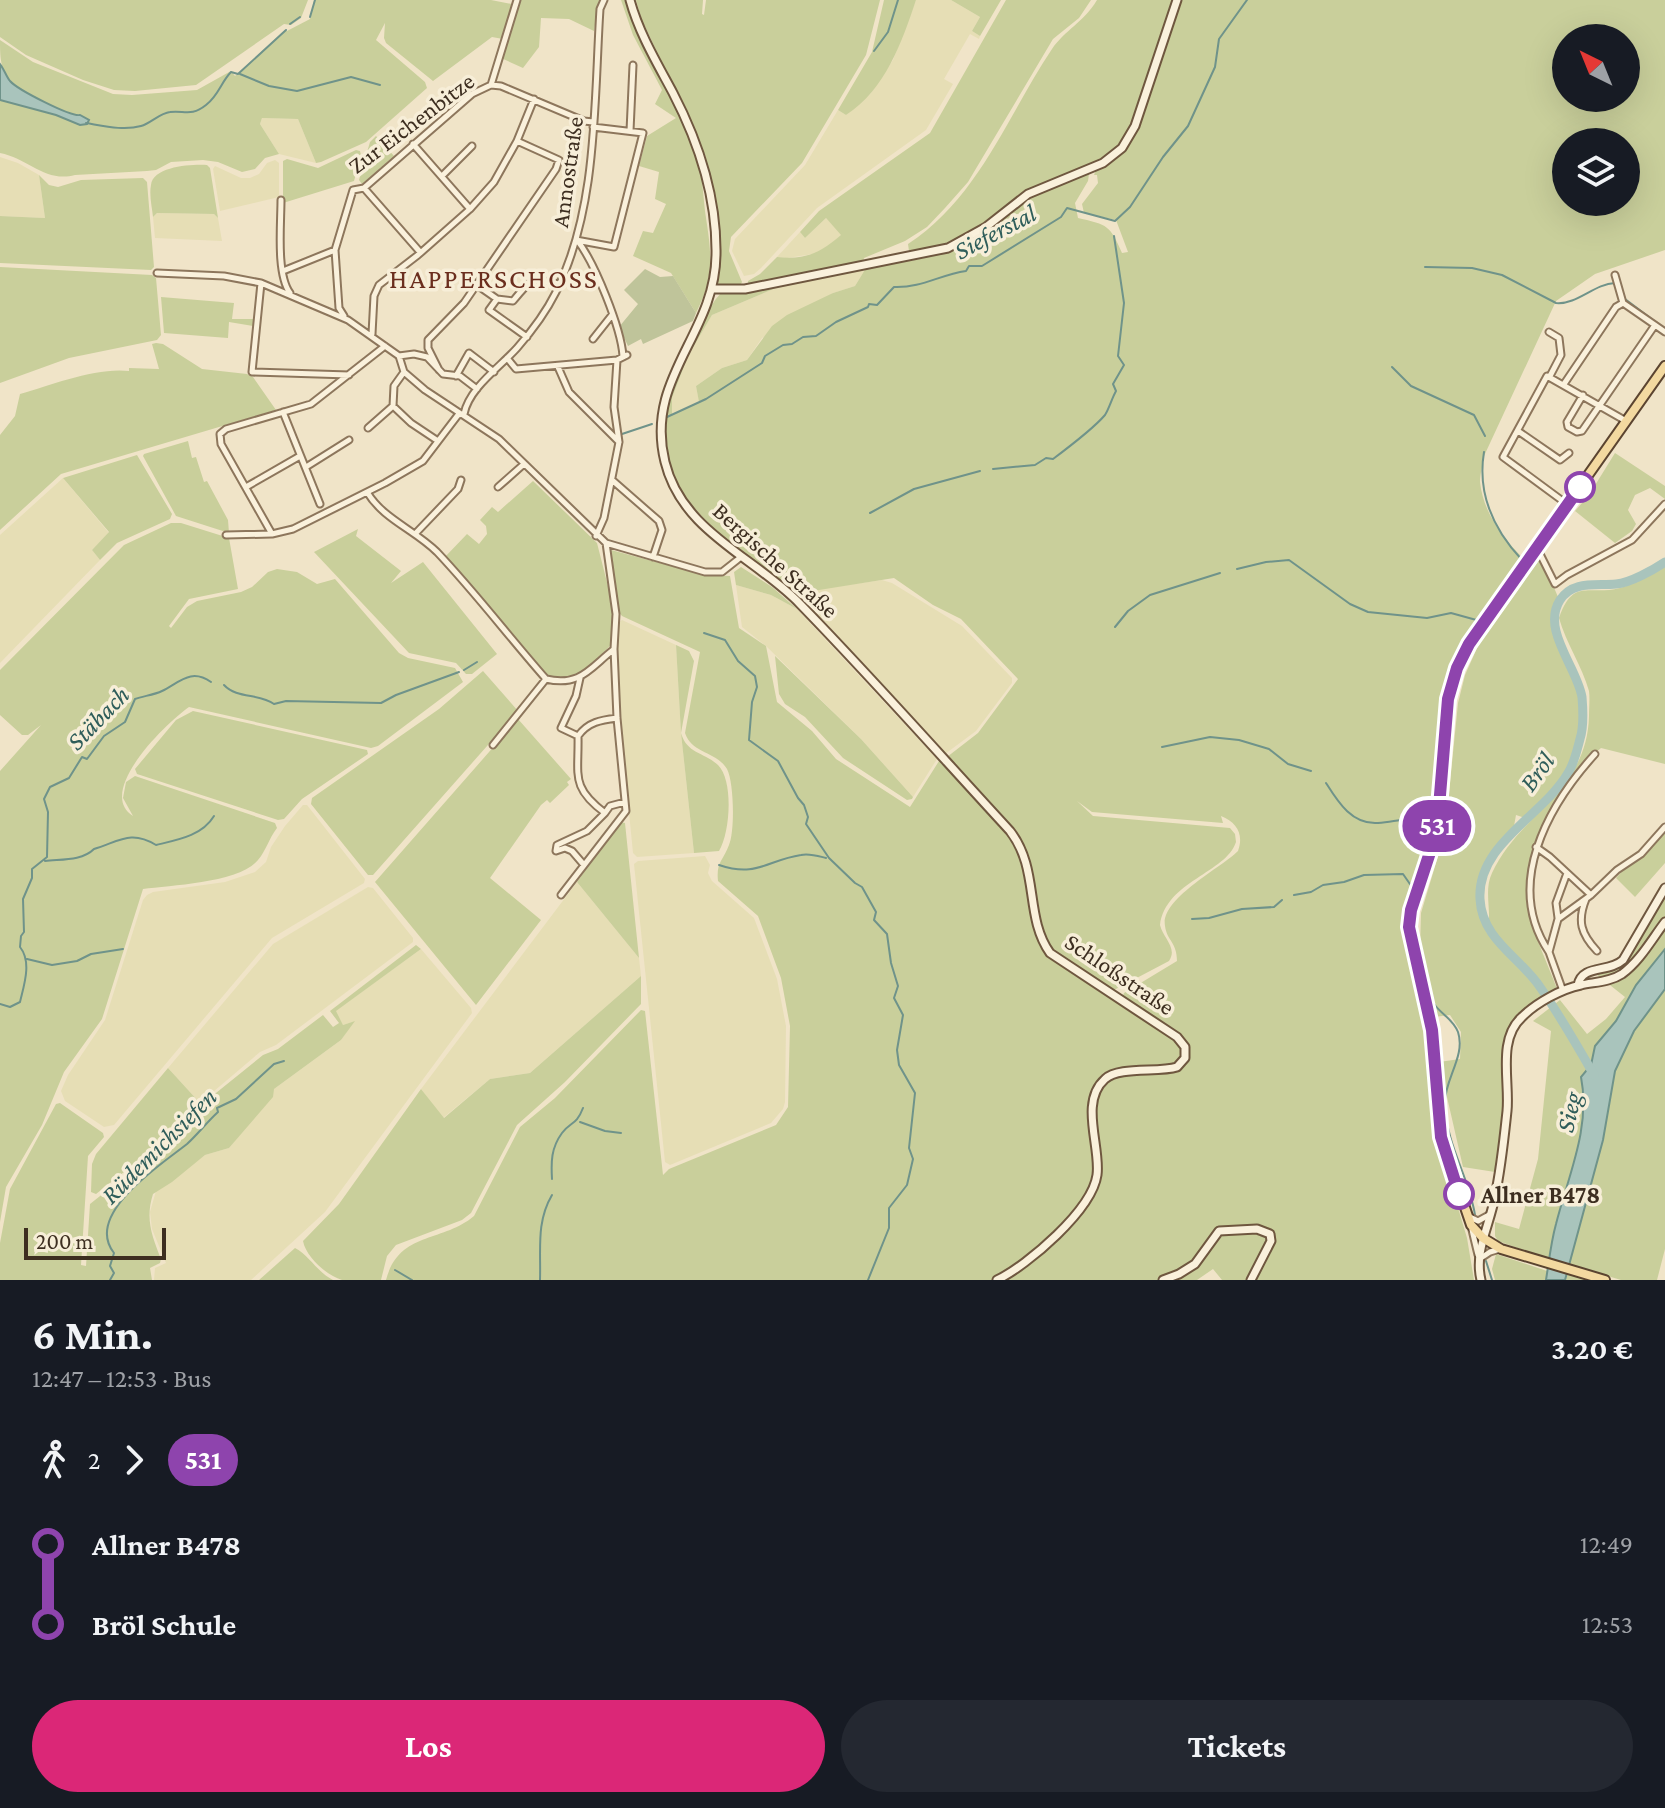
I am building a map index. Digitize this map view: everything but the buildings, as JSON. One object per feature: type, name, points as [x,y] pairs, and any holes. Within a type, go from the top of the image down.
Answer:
[{"type":"main road","name":"Bergische Straße","points":[[630,0],[644,37],[680,106],[700,155],[714,219],[716,256],[713,289],[699,327],[670,379],[661,413],[660,437],[665,463],[678,494],[703,526],[797,600],[944,760]]},
{"type":"main road","points":[[713,289],[745,289],[948,248],[986,227],[1028,194],[1103,163],[1122,148],[1135,126],[1177,0]]},
{"type":"main road","points":[[1605,1280],[1501,1249],[1483,1238],[1471,1225],[1441,1137],[1432,1030],[1409,927],[1411,910],[1437,831],[1445,719],[1451,683],[1469,644],[1665,366]]},
{"type":"main road","name":"Schloßstraße","points":[[944,760],[1021,845],[1039,932],[1050,953],[1177,1037],[1186,1050],[1183,1061],[1175,1068],[1118,1073],[1103,1081],[1093,1110],[1098,1164],[1091,1195],[1032,1258],[997,1280]]},
{"type":"main road","points":[[1578,985],[1581,975],[1586,972],[1612,968],[1623,960],[1665,888]]},
{"type":"main road","points":[[1481,1280],[1479,1260],[1508,1107],[1507,1046],[1517,1022],[1538,1004],[1561,992],[1620,975],[1635,962],[1665,922]]},
{"type":"main road","points":[[1163,1280],[1195,1264],[1219,1231],[1261,1229],[1270,1234],[1271,1241],[1251,1280]]},
{"type":"street","name":"Zur Eichenbitze","points":[[491,85],[517,0]]},
{"type":"street","name":"Annostraße","points":[[226,535],[272,534],[293,529],[423,461],[458,415],[464,414],[477,389],[527,337],[559,284],[576,240],[589,171],[600,9],[604,0]]},
{"type":"street","points":[[576,240],[614,247],[643,133],[630,131],[633,65]]},
{"type":"street","name":"Zur Eichenbitze","points":[[335,250],[353,190],[364,188],[472,94],[491,85],[501,86],[593,125],[630,131]]},
{"type":"street","points":[[372,334],[374,296],[379,285],[470,209],[494,182],[517,141],[534,99]]},
{"type":"street","points":[[439,370],[428,348],[428,340],[464,303],[556,169],[559,160],[517,141]]},
{"type":"street","points":[[413,144],[470,209]]},
{"type":"street","points":[[442,176],[472,146]]},
{"type":"street","points":[[364,188],[420,252]]},
{"type":"street","points":[[281,200],[284,286],[292,296]]},
{"type":"street","points":[[576,240],[602,289],[622,345],[614,407],[619,442],[602,526],[596,536]]},
{"type":"street","points":[[283,271],[335,250],[339,308],[348,320]]},
{"type":"street","points":[[157,273],[224,276],[261,283],[348,320],[372,334],[399,356],[404,372],[425,390],[464,414],[467,420],[497,438],[606,543],[705,572],[715,573],[729,568],[741,557]]},
{"type":"street","points":[[1615,276],[1623,303],[1665,332]]},
{"type":"street","points":[[477,285],[497,299],[513,301],[526,284],[536,279],[559,284]]},
{"type":"street","points":[[261,283],[252,372],[349,375]]},
{"type":"street","points":[[497,299],[489,310],[527,337]]},
{"type":"street","points":[[1564,384],[1616,307],[1623,303]]},
{"type":"street","points":[[593,339],[612,315]]},
{"type":"street","points":[[1583,395],[1567,422],[1575,432],[1582,431],[1655,325]]},
{"type":"street","points":[[1549,332],[1559,338],[1561,355],[1550,376],[1545,378],[1503,457],[1560,499]]},
{"type":"street","points":[[272,534],[221,444],[220,434],[226,429],[311,404],[385,346]]},
{"type":"street","points":[[456,376],[469,353],[494,372]]},
{"type":"street","points":[[399,356],[414,354],[427,357],[443,374],[456,376],[477,389]]},
{"type":"street","points":[[507,358],[516,369],[558,367],[622,357]]},
{"type":"street","points":[[558,367],[569,392],[619,442]]},
{"type":"street","points":[[368,428],[393,406],[394,386],[404,372]]},
{"type":"street","points":[[1550,376],[1626,421]]},
{"type":"street","points":[[393,406],[411,423],[439,441]]},
{"type":"street","points":[[283,412],[320,504]]},
{"type":"street","points":[[1518,431],[1560,460],[1569,453]]},
{"type":"street","points":[[305,468],[349,440]]},
{"type":"street","points":[[246,487],[301,455]]},
{"type":"street","points":[[498,487],[524,463]]},
{"type":"street","points":[[415,534],[458,489],[461,480]]},
{"type":"street","points":[[612,480],[659,521],[662,530],[653,557]]},
{"type":"street","points":[[367,492],[387,515],[435,550],[546,679],[561,681],[580,678],[614,649]]},
{"type":"street","points":[[1537,548],[1555,584],[1619,549],[1643,530],[1665,504]]},
{"type":"street","points":[[561,895],[626,811],[617,718],[616,614],[606,543]]},
{"type":"street","points":[[578,736],[561,728],[576,696],[580,678]]},
{"type":"street","points":[[493,745],[546,679]]},
{"type":"street","points":[[605,813],[585,794],[578,782],[578,736],[584,728],[598,721],[617,718]]},
{"type":"street","points":[[1561,992],[1549,952],[1530,907],[1531,864],[1536,847],[1560,800],[1595,754]]},
{"type":"street","points":[[584,865],[572,851],[565,848],[556,851],[557,845],[587,831],[610,806],[625,802]]},
{"type":"street","points":[[1558,919],[1641,854],[1665,827]]},
{"type":"street","points":[[1536,847],[1567,873],[1588,897]]},
{"type":"street","points":[[1549,952],[1558,919],[1556,903],[1567,873]]},
{"type":"street","points":[[1588,897],[1580,914],[1581,928],[1585,939],[1597,951]]},
{"type":"street","points":[[1466,1212],[1478,1221],[1490,1214]]},
{"type":"street","points":[[1471,1225],[1479,1260],[1501,1249]]},
{"type":"shaded area","points":[[916,0],[951,0],[980,17],[972,31],[980,36],[979,39],[970,34],[944,79],[953,84],[926,130],[817,208],[761,268],[754,274],[744,276],[732,251],[735,239],[805,165],[838,110],[846,115],[871,93],[893,60]]},
{"type":"shaded area","points":[[262,118],[298,119],[316,163],[279,154],[260,124]]},
{"type":"shaded area","points":[[0,157],[39,175],[45,218],[0,216]]},
{"type":"shaded area","points":[[275,160],[279,163],[279,197],[220,211],[215,166],[241,178],[250,178]]},
{"type":"shaded area","points":[[157,213],[214,214],[218,218],[222,241],[155,238],[153,217]]},
{"type":"shaded area","points":[[826,218],[842,235],[820,253],[777,257],[800,232],[805,238]]},
{"type":"shaded area","points":[[866,268],[855,286],[833,293],[762,338],[747,360],[722,368],[696,386],[699,401],[672,414],[672,398],[688,356],[712,315],[783,285]]},
{"type":"shaded area","points":[[63,478],[109,533],[92,550],[100,560],[0,663],[0,535]]},
{"type":"shaded area","points":[[882,580],[962,626],[1012,678],[1012,683],[976,731],[945,754],[798,592]]},
{"type":"shaded area","points":[[736,585],[771,595],[797,609],[937,759],[913,797],[861,739],[766,646],[742,627]]},
{"type":"shaded area","points":[[622,620],[676,645],[681,733],[694,853],[637,857],[633,853],[618,700],[618,623]]},
{"type":"shaded area","points":[[303,805],[307,805],[365,879],[364,883],[272,938],[114,1125],[104,1127],[65,1101],[61,1091],[68,1075],[105,1020],[147,895],[225,882],[255,872],[266,862],[271,847]]},
{"type":"shaded area","points":[[705,856],[712,881],[754,918],[777,979],[786,1026],[785,1102],[771,1123],[670,1165],[665,1162],[634,864],[638,861]]},
{"type":"shaded area","points":[[577,882],[639,958],[641,976],[530,1073],[490,1079],[443,1118],[421,1089]]},
{"type":"shaded area","points":[[368,887],[373,888],[413,942],[276,1045],[260,1052],[200,1103],[168,1068],[273,944]]},
{"type":"shaded area","points":[[421,949],[472,1013],[325,1212],[251,1280],[154,1280],[155,1268],[166,1263],[152,1229],[150,1212],[156,1191],[205,1155],[229,1148],[274,1089],[341,1040],[353,1022],[343,1025],[335,1011]]},
{"type":"green space","points":[[0,0],[308,0],[301,18],[291,25],[284,24],[196,85],[135,91],[114,90],[83,80],[26,55],[0,37]]},
{"type":"green space","points":[[314,0],[491,0],[517,5],[520,0],[599,0],[594,31],[569,19],[541,18],[539,47],[523,68],[501,58],[503,39],[492,37],[433,81],[386,43],[385,23],[376,40],[425,82],[427,88],[366,142],[321,162],[316,163],[298,119],[262,118],[260,124],[279,154],[265,158],[255,169],[242,172],[218,162],[203,160],[171,162],[156,170],[65,177],[46,173],[0,153],[0,100],[80,125],[78,117],[33,96],[7,78],[0,40],[33,62],[113,94],[197,90],[231,71],[235,76],[285,30],[310,19]]},
{"type":"green space","points":[[621,0],[626,0],[683,117],[699,164],[710,244],[710,267],[696,313],[671,273],[633,256],[643,231],[653,233],[666,204],[655,199],[659,172],[639,166],[647,136],[676,118],[655,104],[662,90],[633,35]]},
{"type":"green space","points":[[636,0],[703,0],[704,15],[706,0],[880,0],[866,55],[802,163],[731,237],[729,251],[742,282],[740,286],[719,286],[717,283],[717,211],[705,155],[641,18]]},
{"type":"green space","points":[[884,0],[916,0],[905,32],[882,79],[860,105],[846,115],[838,110],[872,52]]},
{"type":"green space","points":[[951,0],[1001,0],[980,36],[972,31],[980,17]]},
{"type":"green space","points":[[1006,0],[1091,0],[1079,18],[1053,39],[968,182],[945,208],[927,227],[905,241],[864,258],[863,262],[748,285],[748,281],[777,257],[812,254],[841,235],[826,218],[805,238],[800,232],[819,211],[930,133]]},
{"type":"green space","points":[[1097,0],[1174,0],[1134,123],[1112,153],[1093,166],[1039,185],[975,232],[936,249],[869,261],[909,251],[908,244],[933,225],[954,203],[989,155],[1052,49]]},
{"type":"green space","points":[[1180,0],[1665,0],[1665,250],[1595,274],[1556,301],[1484,456],[1480,482],[1485,504],[1502,534],[1524,559],[1466,639],[1451,668],[1443,699],[1431,830],[1409,890],[1405,945],[1424,1021],[1437,1137],[1467,1238],[1474,1280],[1222,1280],[1213,1269],[1197,1280],[386,1280],[392,1264],[411,1245],[474,1216],[520,1127],[555,1098],[641,1010],[645,1011],[663,1175],[669,1169],[776,1125],[788,1107],[790,1026],[781,978],[758,916],[718,881],[719,865],[729,845],[732,829],[729,775],[722,763],[693,745],[685,733],[700,652],[622,616],[618,611],[611,550],[705,575],[730,576],[739,628],[766,646],[777,702],[812,731],[836,759],[910,807],[939,761],[942,761],[1018,845],[1047,955],[1049,957],[1120,1003],[1124,993],[1177,961],[1166,931],[1166,916],[1181,895],[1238,851],[1240,840],[1235,825],[1221,816],[1223,823],[1092,812],[1077,801],[1093,816],[1230,828],[1236,842],[1221,862],[1184,888],[1165,910],[1160,925],[1171,947],[1169,961],[1112,991],[1054,954],[1041,931],[1030,866],[1022,843],[947,757],[978,733],[1018,679],[961,619],[933,605],[894,578],[794,594],[731,545],[683,493],[669,464],[663,431],[669,394],[703,321],[721,293],[748,292],[783,285],[712,315],[688,356],[672,398],[672,415],[699,402],[696,386],[722,368],[747,360],[772,326],[787,315],[855,286],[866,268],[919,259],[958,247],[985,232],[1039,193],[1070,178],[1089,174],[1075,203],[1078,218],[1107,228],[1122,253],[1128,252],[1116,220],[1084,213],[1082,204],[1098,183],[1097,175],[1094,175],[1096,170],[1110,161],[1132,136]]},
{"type":"green space","points":[[376,136],[394,156],[362,184],[359,180],[370,142]]},
{"type":"green space","points":[[356,150],[361,155],[354,181],[283,203],[283,161],[287,159],[318,168]]},
{"type":"green space","points":[[207,165],[218,218],[214,214],[157,213],[153,217],[150,193],[153,179],[166,170]]},
{"type":"green space","points":[[39,175],[49,185],[58,187],[81,180],[143,178],[147,182],[154,267],[151,270],[0,263],[0,216],[45,218]]},
{"type":"green space","points":[[0,267],[152,275],[156,278],[161,335],[157,340],[69,358],[0,383]]},
{"type":"green space","points":[[645,269],[660,277],[673,276],[696,313],[693,321],[643,344],[641,339],[628,346],[619,327],[638,304],[624,290]]},
{"type":"green space","points":[[161,297],[234,303],[232,319],[254,319],[253,326],[229,322],[228,338],[164,333]]},
{"type":"green space","points":[[152,344],[163,344],[202,369],[253,377],[276,410],[61,474],[0,530],[0,435],[15,416],[20,394],[89,374],[129,371],[129,368],[159,369]]},
{"type":"green space","points":[[188,441],[192,458],[196,457],[204,482],[207,481],[228,520],[229,533],[176,516],[143,456]]},
{"type":"green space","points":[[1615,453],[1665,486],[1665,499],[1650,488],[1635,495],[1628,510],[1636,524],[1632,531],[1615,543],[1575,511],[1589,495]]},
{"type":"green space","points":[[137,455],[172,514],[170,519],[117,543],[100,560],[92,550],[109,532],[63,478]]},
{"type":"green space","points":[[533,481],[597,543],[613,606],[611,645],[579,676],[549,678],[444,558],[467,534],[479,544],[487,534],[486,526],[480,520],[492,507],[498,512]]},
{"type":"green space","points":[[171,523],[181,523],[229,538],[238,589],[189,599],[169,626],[171,628],[187,607],[197,601],[241,592],[277,569],[297,572],[317,584],[335,579],[399,653],[408,658],[455,668],[463,682],[378,746],[371,748],[189,707],[165,727],[138,758],[128,775],[122,791],[123,798],[126,782],[135,776],[275,823],[277,828],[258,860],[236,874],[204,882],[143,889],[102,1019],[64,1072],[42,1125],[6,1187],[0,1222],[0,771],[41,725],[28,735],[22,735],[0,715],[0,670],[124,545]]},
{"type":"green space","points":[[358,529],[356,536],[401,571],[391,583],[423,562],[497,654],[472,674],[466,674],[456,663],[409,653],[314,552]]},
{"type":"green space","points":[[1541,557],[1558,597],[1552,625],[1580,705],[1578,747],[1567,772],[1547,796],[1525,818],[1516,815],[1516,828],[1488,863],[1482,876],[1478,902],[1487,933],[1488,888],[1492,873],[1504,852],[1565,783],[1577,764],[1585,742],[1589,691],[1559,618],[1564,605],[1576,593],[1620,588],[1665,565],[1665,764],[1601,748],[1555,809],[1535,848],[1528,890],[1530,913],[1557,989],[1536,1001],[1518,1017],[1510,1030],[1505,1113],[1495,1172],[1463,1167],[1439,1062],[1460,1059],[1461,1032],[1450,1015],[1434,1017],[1420,948],[1421,913],[1445,833],[1458,703],[1465,675],[1478,646]]},
{"type":"green space","points":[[741,567],[772,587],[797,609],[771,595],[736,585],[734,572]]},
{"type":"green space","points":[[676,645],[689,651],[694,661],[681,733]]},
{"type":"green space","points":[[775,656],[861,739],[912,799],[907,800],[843,758],[805,717],[785,704],[779,694]]},
{"type":"green space","points":[[483,671],[518,711],[373,875],[368,875],[311,804],[312,798],[439,709]]},
{"type":"green space","points":[[193,711],[367,750],[368,754],[302,799],[284,819],[278,820],[137,774],[135,769],[176,720]]},
{"type":"green space","points":[[518,719],[571,779],[567,782],[569,785],[550,803],[547,800],[541,805],[490,878],[541,920],[476,1005],[375,882]]},
{"type":"green space","points":[[681,733],[687,745],[713,761],[723,773],[729,807],[726,832],[719,851],[694,853]]},
{"type":"green space","points":[[620,822],[625,823],[639,958],[577,882]]},
{"type":"green space","points":[[1665,824],[1665,863],[1635,897],[1616,878]]},
{"type":"green space","points":[[1665,897],[1665,949],[1636,985],[1616,1021],[1595,1046],[1591,1065],[1581,1077],[1585,1094],[1584,1126],[1549,1259],[1498,1241],[1495,1222],[1519,1229],[1538,1159],[1551,1031],[1533,1021],[1560,1000],[1587,1034],[1606,1019],[1625,997],[1596,974],[1624,966]]},
{"type":"green space","points":[[416,945],[421,949],[336,1011],[343,1025],[355,1021],[341,1040],[274,1089],[273,1097],[229,1148],[205,1155],[153,1194],[150,1219],[161,1259],[160,1263],[150,1268],[152,1280],[0,1280],[0,1243],[10,1189],[56,1104],[60,1103],[103,1133],[104,1137],[88,1156],[81,1265],[86,1266],[90,1204],[149,1157],[211,1097],[263,1055],[278,1049],[323,1015],[333,1027],[339,1023],[330,1011]]},
{"type":"green space","points":[[641,976],[641,1004],[565,1082],[517,1125],[471,1213],[462,1220],[396,1245],[387,1256],[381,1280],[342,1280],[312,1259],[303,1241],[339,1204],[421,1089],[444,1118],[490,1079],[530,1073]]},
{"type":"green space","points":[[1665,989],[1665,1249],[1657,1280],[1621,1280],[1601,1274],[1600,1280],[1565,1280],[1603,1140],[1615,1071],[1634,1031]]},
{"type":"green space","points":[[168,1068],[200,1103],[147,1154],[96,1194],[91,1192],[92,1164],[96,1154]]},
{"type":"green space","points":[[295,1248],[322,1273],[333,1280],[259,1280]]},
{"type":"green space","points":[[1496,1254],[1547,1271],[1546,1280],[1495,1280],[1492,1269]]},
{"type":"water","points":[[0,64],[15,85],[56,107],[80,115],[89,120],[87,124],[80,125],[0,100]]},
{"type":"water","points":[[1665,949],[1665,989],[1634,1031],[1615,1071],[1603,1140],[1565,1280],[1546,1280],[1554,1231],[1581,1133],[1581,1077],[1591,1065],[1595,1046],[1616,1021],[1636,985]]},
{"type":"waterway","points":[[310,17],[315,0]]},
{"type":"waterway","points":[[874,51],[888,32],[898,0]]},
{"type":"waterway","name":"Sieferstal","points":[[667,417],[706,399],[762,363],[765,356],[783,345],[792,344],[803,337],[816,336],[869,304],[877,305],[894,287],[966,271],[969,266],[982,266],[1061,217],[1067,208],[1115,221],[1130,207],[1188,126],[1215,67],[1219,39],[1247,0]]},
{"type":"waterway","points":[[290,24],[300,17]]},
{"type":"waterway","points":[[86,123],[128,128],[145,125],[166,113],[201,109],[231,72],[238,74],[286,30]]},
{"type":"waterway","points":[[240,74],[269,86],[297,91],[351,77],[380,85]]},
{"type":"waterway","points":[[993,469],[1035,465],[1046,458],[1053,459],[1106,413],[1116,391],[1113,384],[1124,365],[1118,356],[1124,303],[1114,236]]},
{"type":"waterway","points":[[1425,267],[1472,268],[1502,275],[1556,303],[1571,301],[1615,283]]},
{"type":"waterway","points":[[1622,291],[1625,299],[1661,326]]},
{"type":"waterway","points":[[1392,367],[1411,386],[1474,415],[1485,436]]},
{"type":"waterway","name":"Sieferstal","points":[[619,435],[652,424]]},
{"type":"waterway","points":[[1484,452],[1485,496],[1495,523],[1522,560]]},
{"type":"waterway","points":[[870,513],[914,489],[980,471]]},
{"type":"waterway","points":[[1237,569],[1289,560],[1350,604],[1368,612],[1427,618],[1451,613],[1480,621]]},
{"type":"waterway","name":"Bröl","points":[[1594,1075],[1540,987],[1487,926],[1480,899],[1482,880],[1500,846],[1557,789],[1570,769],[1576,752],[1582,729],[1582,697],[1557,636],[1555,612],[1560,600],[1571,589],[1622,583],[1665,562]]},
{"type":"waterway","points":[[1115,627],[1128,611],[1150,595],[1220,573]]},
{"type":"waterway","points":[[704,633],[725,640],[738,661],[755,676],[757,687],[752,702],[749,740],[778,761],[804,805],[808,817],[806,824],[829,858],[862,887],[876,912],[874,920],[887,934],[898,986],[894,998],[903,1015],[897,1050],[899,1065],[915,1093],[909,1148],[913,1159],[907,1185],[889,1208],[889,1228],[868,1280]]},
{"type":"waterway","name":"Stäbach","points":[[464,670],[477,662]]},
{"type":"waterway","name":"Stäbach","points":[[224,685],[235,692],[274,704],[286,701],[381,703],[459,672]]},
{"type":"waterway","name":"Stäbach","points":[[0,1004],[10,1007],[20,1002],[26,974],[26,960],[20,947],[24,932],[23,899],[32,878],[32,869],[47,857],[48,812],[44,799],[50,787],[69,778],[82,757],[87,759],[104,736],[125,722],[135,699],[159,692],[191,676],[211,682]]},
{"type":"waterway","points":[[1162,747],[1210,737],[1239,740],[1269,749],[1288,764],[1311,771]]},
{"type":"waterway","points":[[1326,783],[1347,811],[1369,823],[1422,821],[1429,817]]},
{"type":"waterway","points":[[45,861],[77,858],[125,838],[139,838],[156,845],[172,841],[196,833],[214,816]]},
{"type":"waterway","points":[[719,865],[743,870],[804,854],[826,858]]},
{"type":"waterway","points":[[1294,895],[1364,875],[1403,874],[1412,887]]},
{"type":"waterway","points":[[1425,892],[1415,927],[1432,999],[1453,1024],[1460,1041],[1446,1094],[1446,1119],[1475,1215]]},
{"type":"waterway","points":[[1192,919],[1242,909],[1274,907],[1282,900]]},
{"type":"waterway","points":[[27,959],[52,965],[123,949]]},
{"type":"waterway","name":"Rüdemichsiefen","points":[[110,1280],[114,1273],[110,1266],[114,1253],[107,1238],[109,1222],[117,1207],[145,1177],[191,1140],[218,1112],[217,1108],[236,1099],[274,1064],[284,1061]]},
{"type":"waterway","points":[[552,1179],[552,1161],[558,1139],[583,1108]]},
{"type":"waterway","points":[[580,1122],[621,1133]]},
{"type":"waterway","points":[[540,1280],[541,1226],[552,1195]]},
{"type":"waterway","points":[[1486,1261],[1492,1280]]},
{"type":"waterway","points":[[395,1270],[412,1280]]},
{"type":"bus line","name":"531","points":[[1459,1194],[1441,1137],[1432,1030],[1412,946],[1409,927],[1411,910],[1437,831],[1445,719],[1451,683],[1469,644],[1580,487]]},
{"type":"place","name":"Allner B478","points":[[1459,1194]]},
{"type":"district","name":"HAPPERSCHOSS","points":[[494,278]]},
{"type":"water label","name":"Sieg","points":[[1569,1112]]}]
